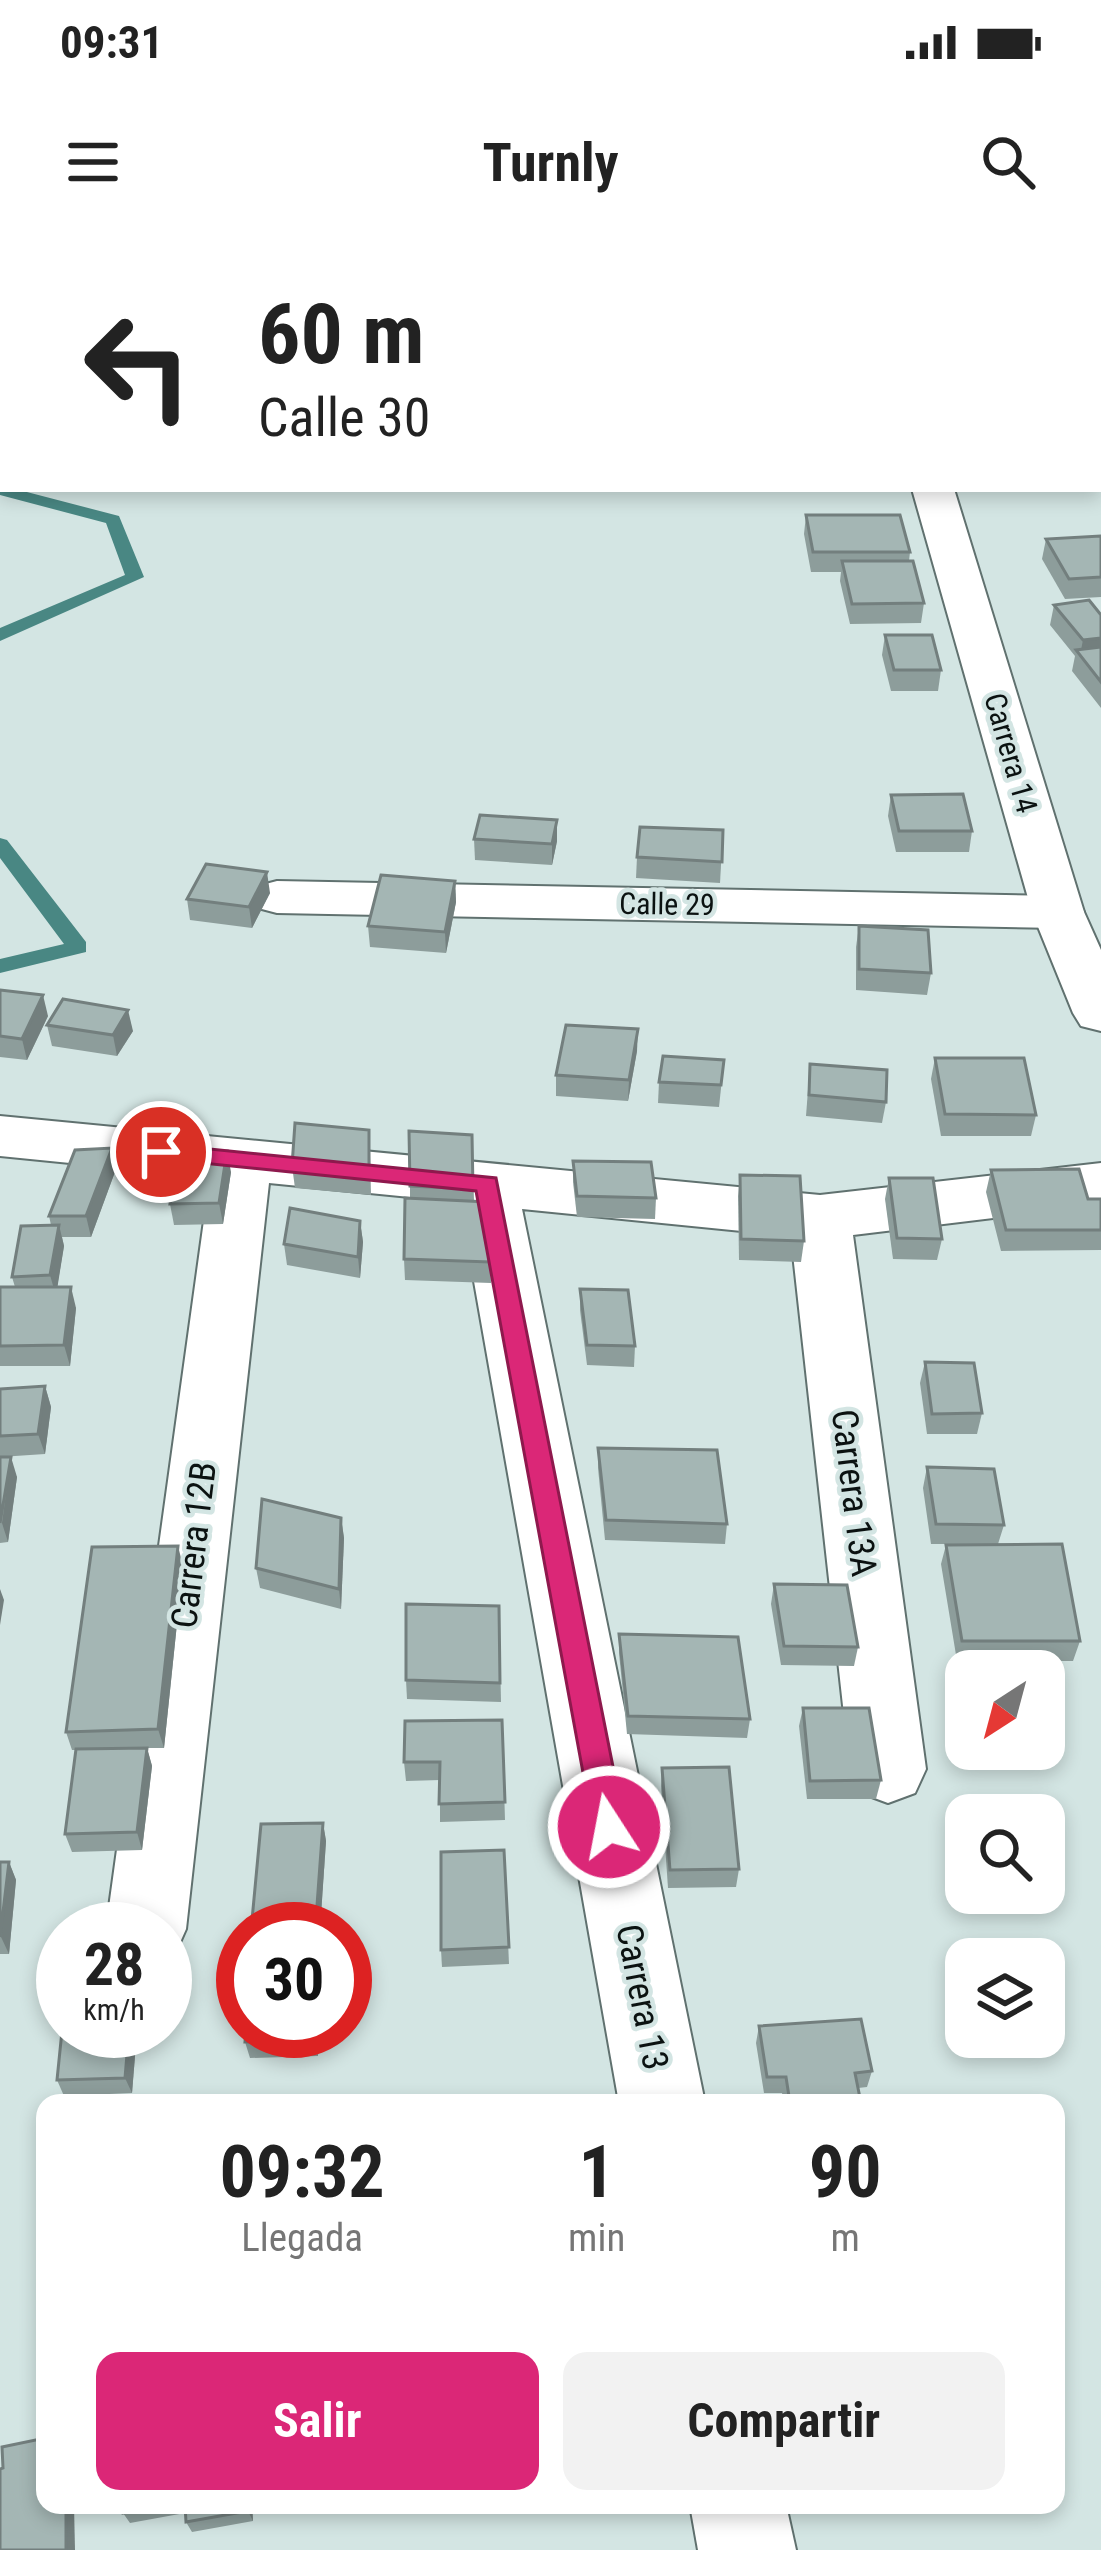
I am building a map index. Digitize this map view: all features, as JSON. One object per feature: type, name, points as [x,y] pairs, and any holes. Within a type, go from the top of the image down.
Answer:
[{"type":"street","name":"Carrera 14","points":[[934,492],[1058,912],[1101,1013]]},
{"type":"street","name":"Calle 29","points":[[277,897],[1058,912]]},
{"type":"street","points":[[0,1136],[820,1216],[1101,1184]]},
{"type":"street","name":"Carrera 12B","points":[[149,1902],[242,1160]]},
{"type":"street","name":"Carrera 13","points":[[487,1184],[660,2094]]},
{"type":"street","name":"Carrera 13A","points":[[820,1216],[888,1769]]},
{"type":"street","points":[[740,2514],[747,2550]]},
{"type":"building","points":[[806,515],[900,515],[910,552],[813,552]]},
{"type":"building","points":[[1101,536],[1101,577],[1069,579],[1046,539]]},
{"type":"building","points":[[842,561],[913,561],[924,603],[852,604]]},
{"type":"building","points":[[1089,600],[1101,615],[1101,638],[1083,640],[1054,605]]},
{"type":"building","points":[[885,635],[932,635],[941,670],[894,670]]},
{"type":"building","points":[[1101,647],[1101,682],[1076,650]]},
{"type":"building","points":[[963,794],[972,831],[899,831],[891,795]]},
{"type":"building","points":[[480,815],[557,820],[552,844],[474,839]]},
{"type":"building","points":[[640,827],[723,830],[722,862],[637,857]]},
{"type":"building","points":[[206,864],[267,872],[249,907],[187,899]]},
{"type":"building","points":[[381,875],[455,881],[445,932],[368,926]]},
{"type":"building","points":[[859,926],[928,930],[931,973],[859,969]]},
{"type":"building","points":[[0,990],[43,995],[22,1039],[0,1036]]},
{"type":"building","points":[[63,999],[128,1010],[113,1035],[47,1025]]},
{"type":"building","points":[[566,1025],[638,1029],[629,1080],[556,1075]]},
{"type":"building","points":[[663,1056],[724,1060],[721,1085],[659,1082]]},
{"type":"building","points":[[935,1058],[1024,1058],[1036,1115],[945,1114]]},
{"type":"building","points":[[810,1064],[887,1070],[886,1102],[809,1095]]},
{"type":"building","points":[[295,1123],[369,1130],[369,1174],[292,1166]]},
{"type":"building","points":[[409,1131],[472,1135],[473,1189],[410,1186]]},
{"type":"building","points":[[112,1148],[86,1216],[49,1216],[75,1150]]},
{"type":"building","points":[[227,1151],[219,1203],[170,1204],[177,1153]]},
{"type":"building","points":[[573,1161],[651,1162],[656,1198],[577,1196]]},
{"type":"building","points":[[1079,1169],[1088,1199],[1101,1199],[1101,1230],[1006,1230],[991,1170]]},
{"type":"building","points":[[740,1175],[800,1176],[804,1241],[741,1239]]},
{"type":"building","points":[[889,1178],[933,1178],[942,1239],[897,1238]]},
{"type":"building","points":[[405,1198],[488,1202],[490,1262],[404,1259]]},
{"type":"building","points":[[290,1208],[360,1221],[358,1257],[284,1244]]},
{"type":"building","points":[[59,1225],[50,1275],[12,1277],[21,1226]]},
{"type":"building","points":[[0,1287],[71,1287],[64,1345],[0,1346]]},
{"type":"building","points":[[580,1289],[628,1290],[635,1346],[587,1345]]},
{"type":"building","points":[[925,1362],[974,1363],[982,1413],[932,1414]]},
{"type":"building","points":[[45,1386],[38,1434],[0,1436],[0,1389]]},
{"type":"building","points":[[598,1448],[717,1450],[727,1524],[606,1520]]},
{"type":"building","points":[[0,1457],[11,1457],[0,1523]]},
{"type":"building","points":[[927,1467],[994,1469],[1004,1525],[936,1524]]},
{"type":"building","points":[[262,1499],[341,1518],[339,1589],[256,1568]]},
{"type":"building","points":[[1062,1544],[1080,1641],[962,1641],[946,1545]]},
{"type":"building","points":[[178,1546],[158,1729],[66,1732],[92,1547]]},
{"type":"building","points":[[774,1584],[847,1585],[858,1647],[784,1646]]},
{"type":"building","points":[[406,1604],[499,1606],[500,1683],[406,1680]]},
{"type":"building","points":[[619,1634],[738,1637],[750,1719],[628,1716]]},
{"type":"building","points":[[803,1708],[869,1708],[881,1780],[810,1781]]},
{"type":"building","points":[[502,1720],[505,1802],[439,1804],[440,1762],[404,1762],[405,1721]]},
{"type":"building","points":[[147,1748],[137,1832],[65,1834],[76,1749]]},
{"type":"building","points":[[729,1767],[739,1869],[670,1870],[662,1768]]},
{"type":"building","points":[[323,1823],[317,1902],[254,1902],[261,1824]]},
{"type":"building","points":[[504,1850],[509,1947],[441,1950],[441,1852]]},
{"type":"building","points":[[0,1862],[9,1862],[0,1937]]},
{"type":"building","points":[[861,2019],[872,2071],[855,2073],[859,2094],[789,2094],[786,2077],[767,2077],[759,2026]]},
{"type":"building","points":[[59,2058],[127,2058],[125,2078],[57,2080]]},
{"type":"building","points":[[36,2440],[36,2514],[66,2514],[66,2550],[0,2550],[2,2447]]},
{"type":"building","points":[[186,2514],[231,2514],[186,2522]]},
{"type":"waterway","points":[[0,635],[135,577],[113,520],[8,492]]},
{"type":"waterway","points":[[0,844],[78,947],[0,966]]},
{"type":"route","points":[[161,1152],[487,1184],[609,1827]]}]
